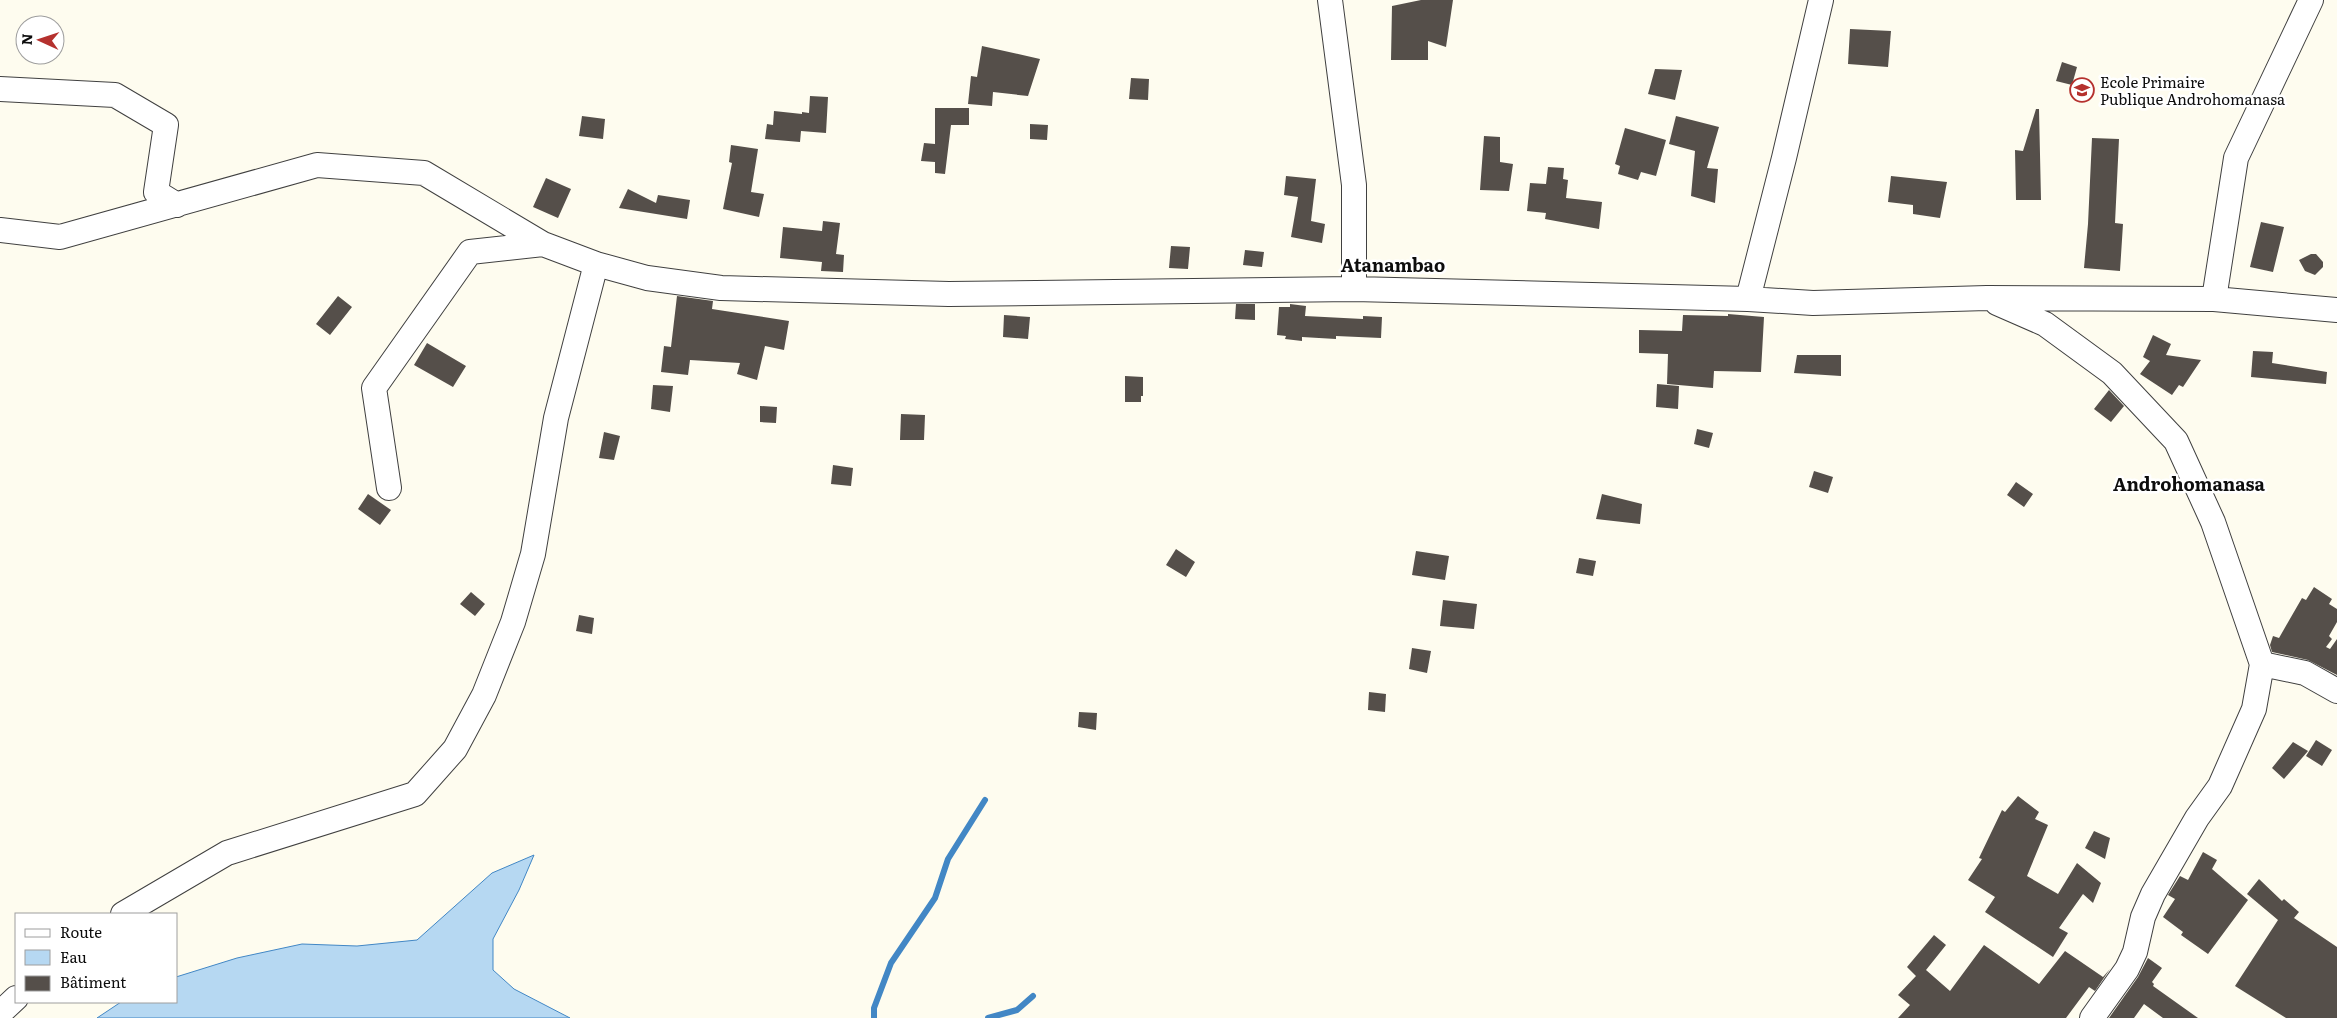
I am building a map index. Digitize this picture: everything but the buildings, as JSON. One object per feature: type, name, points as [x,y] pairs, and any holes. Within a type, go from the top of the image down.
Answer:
[{"type":"street","points":[[1330,0],[1354,185],[1354,289]]},
{"type":"street","points":[[1748,298],[1784,158],[1821,0]]},
{"type":"street","points":[[2214,299],[2236,158],[2311,0]]},
{"type":"street","points":[[0,89],[115,95],[166,126],[156,192],[177,204]]},
{"type":"street","points":[[0,230],[60,237],[318,165],[424,173],[543,244],[596,264],[648,278],[721,288],[949,294],[1354,289],[1748,298],[1813,303],[1987,298],[2214,299],[2337,310]]},
{"type":"street","points":[[389,488],[374,388],[470,252],[543,244]]},
{"type":"street","points":[[124,913],[227,853],[415,794],[455,749],[484,695],[513,622],[533,554],[556,418],[596,264]]},
{"type":"street","points":[[1987,298],[2045,324],[2112,373],[2176,441],[2214,522],[2262,664],[2254,709],[2220,786],[2197,818],[2153,894],[2143,916],[2135,952],[2127,968],[2092,1018]]},
{"type":"street","points":[[2262,664],[2304,673],[2337,691]]},
{"type":"street","points":[[0,1013],[15,999]]},
{"type":"water","points":[[534,855],[519,890],[493,939],[493,970],[514,989],[570,1018],[97,1018],[120,1003],[178,1003],[178,976],[237,958],[302,944],[357,946],[417,940],[492,873]]},
{"type":"waterway","points":[[874,1018],[874,1008],[891,963],[935,898],[948,859],[985,800]]},
{"type":"waterway","points":[[988,1018],[1017,1010],[1033,996]]},
{"type":"place","name":"Ecole Primaire Publique Androhomanasa","points":[[2082,90]]},
{"type":"district","name":"Atanambao","points":[[1393,264]]},
{"type":"district","name":"Androhomanasa","points":[[2189,483]]}]
